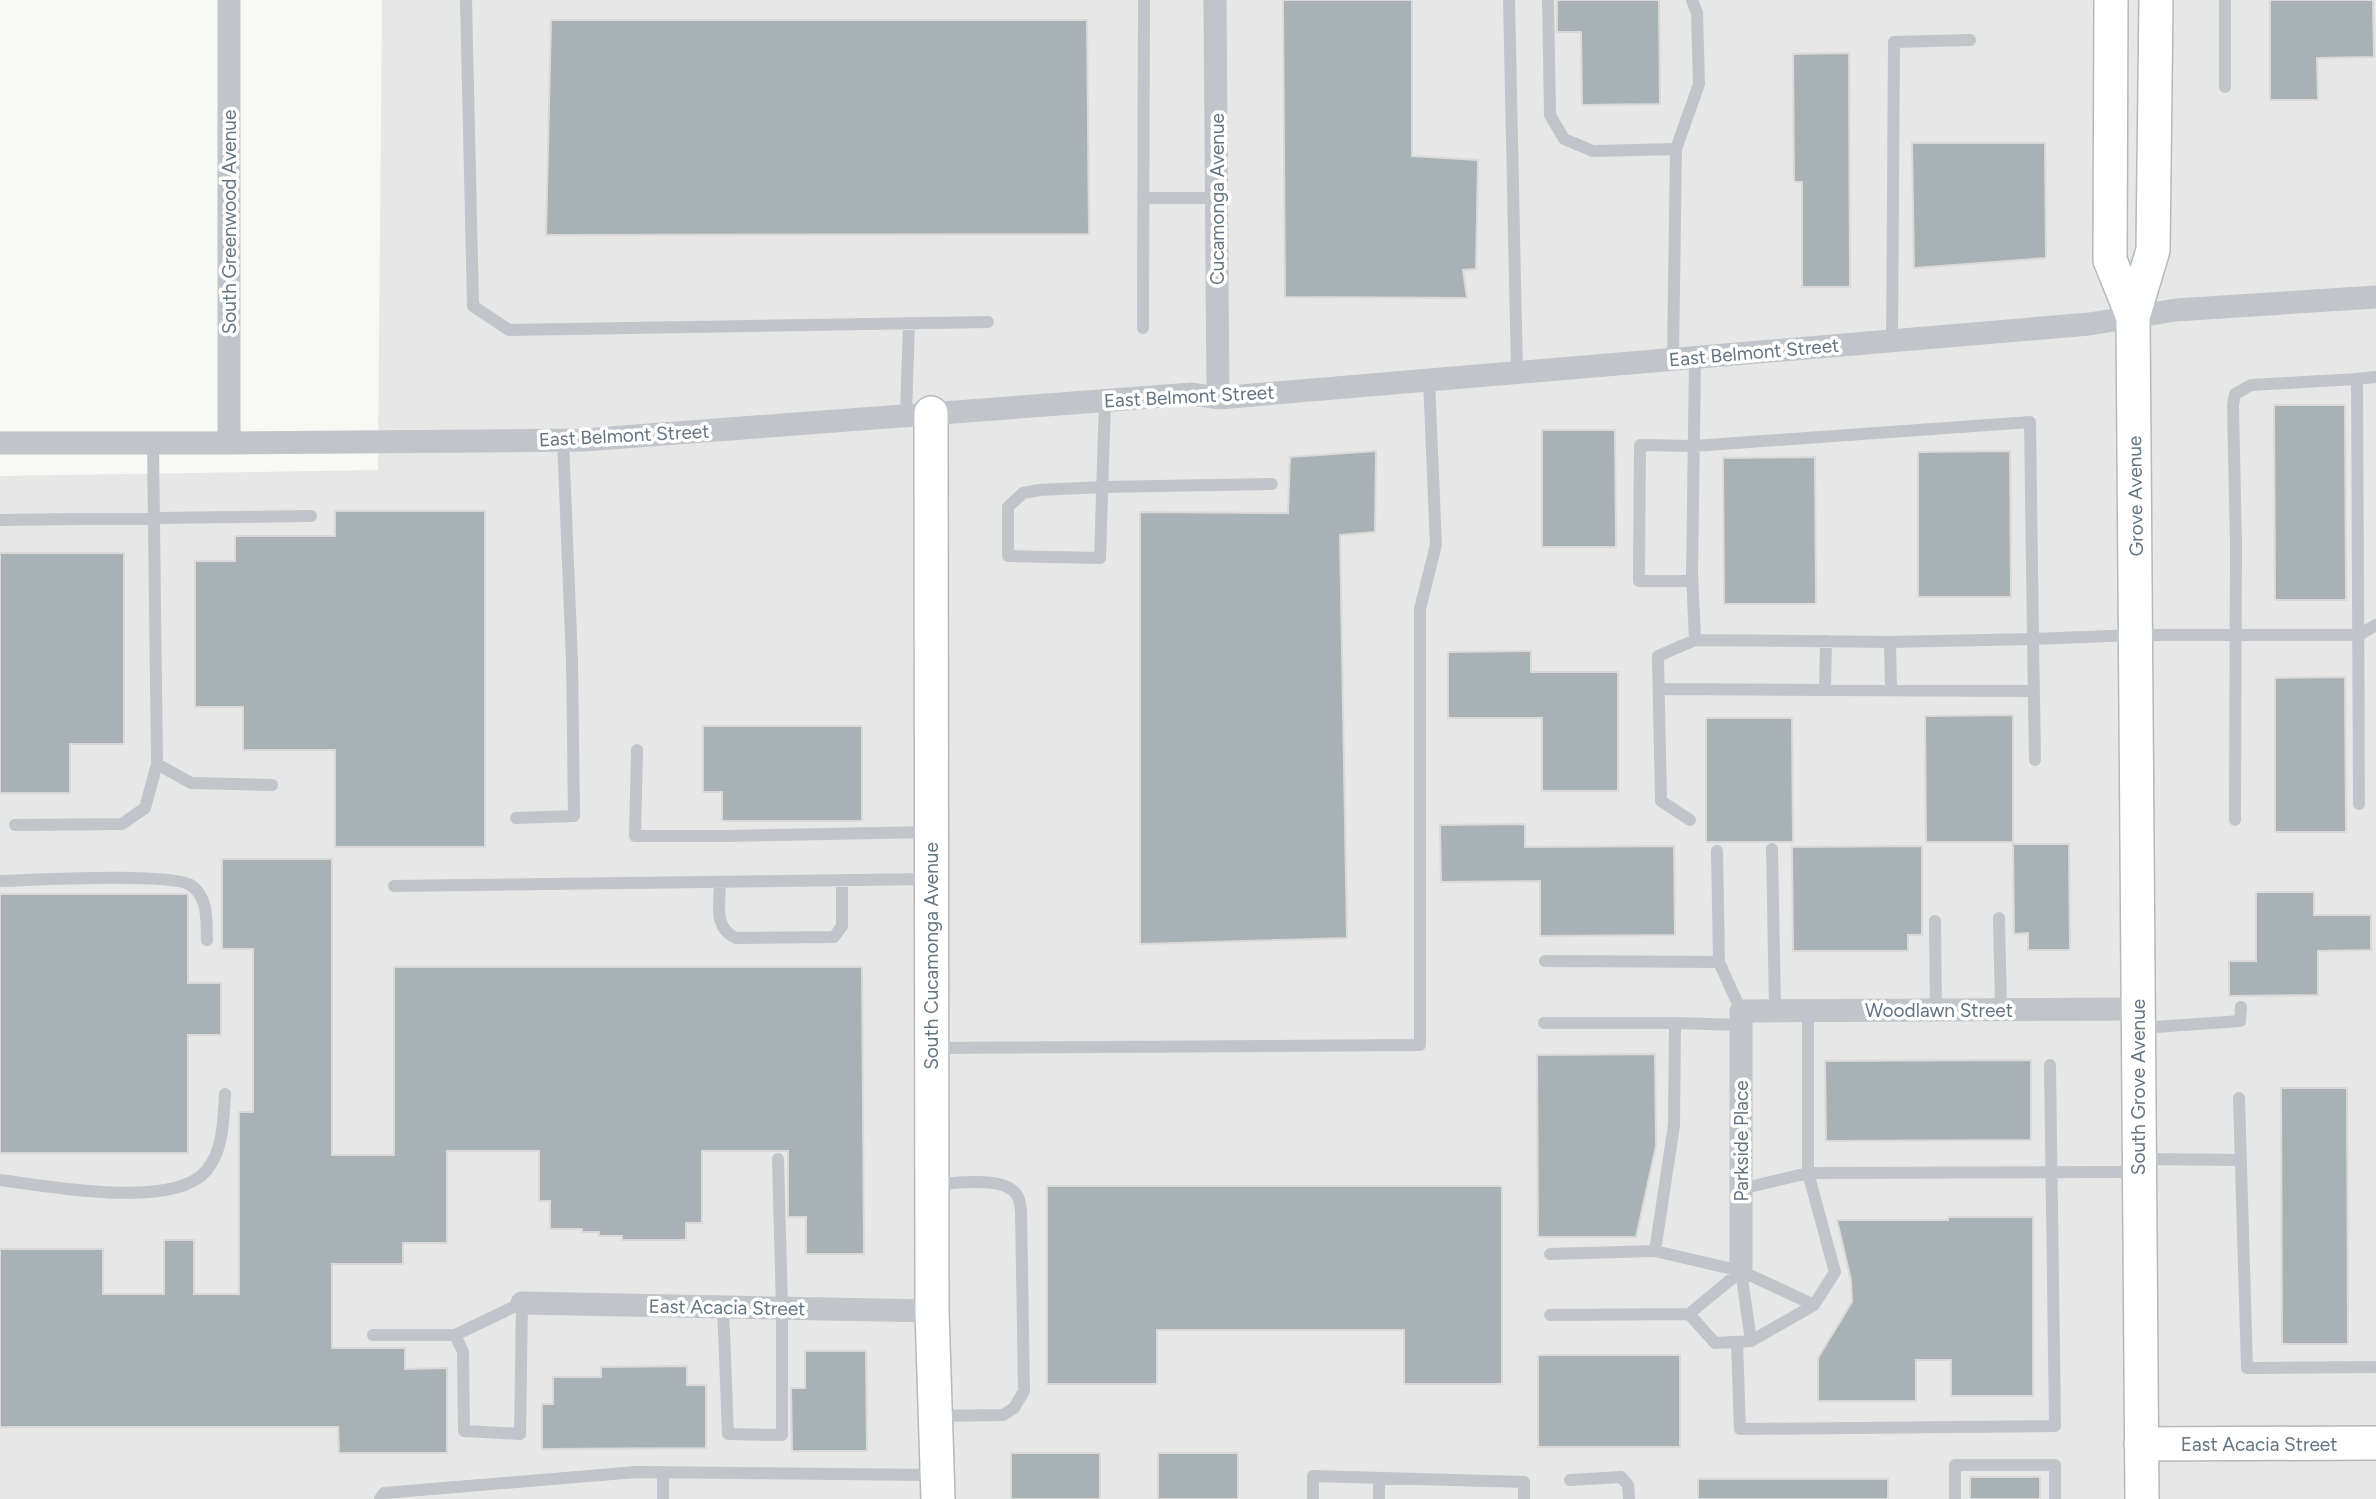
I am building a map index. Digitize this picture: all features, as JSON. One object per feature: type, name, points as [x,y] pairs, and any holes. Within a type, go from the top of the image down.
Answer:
[{"type":"main road","name":"Grove Avenue","points":[[2111,0],[2110,260],[2133,317]]},
{"type":"main road","name":"Grove Avenue","points":[[2136,675],[2133,317],[2153,250],[2156,0]]},
{"type":"main road","name":"South Cucamonga Avenue","points":[[918,414],[931,832],[932,1311],[938,1487]]},
{"type":"main road","name":"South Grove Avenue","points":[[2136,675],[2142,1499]]},
{"type":"main road","name":"East Acacia Street","points":[[2141,1444],[2376,1443]]},
{"type":"street","name":"South Greenwood Avenue","points":[[229,0],[229,443]]},
{"type":"street","name":"Cucamonga Avenue","points":[[1215,0],[1218,398]]},
{"type":"street","name":"East Belmont Street","points":[[0,443],[563,440],[1192,394],[1218,398],[2090,324],[2176,310],[2376,297]]},
{"type":"street","name":"Woodlawn Street","points":[[1741,1018],[1774,1010],[2001,1009],[2137,1019]]},
{"type":"street","name":"Parkside Place","points":[[1741,1018],[1741,1271]]},
{"type":"street","name":"East Acacia Street","points":[[522,1303],[932,1311]]},
{"type":"lane","points":[[466,0],[473,306],[509,330],[988,322]]},
{"type":"lane","points":[[1143,328],[1144,0]]},
{"type":"lane","points":[[1509,0],[1517,372]]},
{"type":"lane","points":[[1548,0],[1550,115],[1564,139],[1593,151],[1676,149]]},
{"type":"lane","points":[[1692,0],[1697,13],[1699,84],[1676,149],[1684,358],[1694,446],[1692,581],[1695,640]]},
{"type":"lane","points":[[2224,0],[2224,87]]},
{"type":"lane","points":[[1892,341],[1894,42],[1970,40]]},
{"type":"lane","points":[[1143,198],[1216,198]]},
{"type":"lane","points":[[909,323],[918,414]]},
{"type":"lane","points":[[2235,820],[2235,394],[2251,385],[2376,377]]},
{"type":"lane","points":[[2357,379],[2359,804]]},
{"type":"lane","points":[[932,1048],[1420,1045],[1420,609],[1436,545],[1429,380]]},
{"type":"lane","points":[[1105,400],[1102,487],[1100,558],[1008,556],[1008,506],[1023,493],[1102,487],[1272,484]]},
{"type":"lane","points":[[1692,581],[1639,581],[1640,445],[1694,446],[2030,422],[2035,760]]},
{"type":"lane","points":[[516,818],[574,816],[572,661],[563,440]]},
{"type":"lane","points":[[15,825],[122,824],[145,808],[157,764],[153,443]]},
{"type":"lane","points":[[0,520],[311,516]]},
{"type":"lane","points":[[1690,820],[1661,802],[1658,656],[1695,640],[1890,642],[2136,635],[2359,635],[2376,625]]},
{"type":"lane","points":[[1825,690],[1826,641]]},
{"type":"lane","points":[[1890,642],[1891,690]]},
{"type":"lane","points":[[1659,689],[2034,691]]},
{"type":"lane","points":[[637,750],[635,836],[931,832]]},
{"type":"lane","points":[[157,764],[191,783],[272,785]]},
{"type":"lane","points":[[1772,849],[1774,1010]]},
{"type":"lane","points":[[1544,1023],[1675,1023],[1741,1018],[1719,962],[1717,851]]},
{"type":"lane","points":[[0,881],[149,878],[191,884],[206,906],[206,940]]},
{"type":"lane","points":[[394,886],[931,879]]},
{"type":"lane","points":[[720,882],[720,924],[727,934],[736,938],[834,937],[842,926],[842,880]]},
{"type":"lane","points":[[1999,918],[2001,1009]]},
{"type":"lane","points":[[1935,921],[1936,1010]]},
{"type":"lane","points":[[1545,961],[1719,962]]},
{"type":"lane","points":[[2137,1019],[2241,1021],[2241,1007]]},
{"type":"lane","points":[[1689,1314],[1715,1343],[1744,1342],[1814,1305],[1835,1272],[1808,1173],[1808,1010]]},
{"type":"lane","points":[[1655,1251],[1674,1125],[1675,1023]]},
{"type":"lane","points":[[1741,1271],[1744,1342],[1740,1429],[2055,1426],[2050,1065]]},
{"type":"lane","points":[[0,1180],[83,1191],[127,1192],[164,1191],[191,1184],[205,1172],[215,1157],[222,1138],[225,1094]]},
{"type":"lane","points":[[2239,1098],[2246,1368],[2376,1367]]},
{"type":"lane","points":[[723,1307],[728,1434],[782,1435],[778,1159]]},
{"type":"lane","points":[[1741,1189],[1808,1173],[2051,1172],[2241,1160]]},
{"type":"lane","points":[[932,1185],[998,1182],[1018,1196],[1021,1225],[1024,1391],[1014,1408],[1003,1415],[935,1416]]},
{"type":"lane","points":[[1550,1254],[1655,1251],[1741,1271],[1814,1305]]},
{"type":"lane","points":[[1550,1315],[1689,1314],[1741,1271]]},
{"type":"lane","points":[[373,1335],[454,1335],[522,1303],[520,1434],[464,1431],[463,1352],[454,1335]]},
{"type":"lane","points":[[1955,1499],[1955,1465],[2055,1465],[2055,1499]]},
{"type":"lane","points":[[380,1499],[384,1493],[636,1472],[938,1487]]},
{"type":"lane","points":[[663,1472],[663,1499]]},
{"type":"lane","points":[[1313,1499],[1313,1476],[1524,1482],[1524,1499]]},
{"type":"lane","points":[[1570,1480],[1621,1477],[1628,1485],[1629,1499]]},
{"type":"lane","points":[[1379,1479],[1379,1499]]},
{"type":"shaded area","points":[[382,0],[2376,0],[2376,1499],[0,1499],[0,476],[378,470]]},
{"type":"building","points":[[1283,0],[1412,0],[1412,156],[1478,160],[1476,269],[1463,270],[1467,298],[1285,297]]},
{"type":"building","points":[[1557,0],[1659,0],[1660,104],[1582,105],[1581,32],[1557,32]]},
{"type":"building","points":[[2270,0],[2373,0],[2374,57],[2317,58],[2318,100],[2270,100]]},
{"type":"building","points":[[551,20],[1087,20],[1089,234],[546,235]]},
{"type":"building","points":[[1849,53],[1850,287],[1802,287],[1802,182],[1794,182],[1793,54]]},
{"type":"building","points":[[1912,143],[2045,143],[2046,258],[1914,268]]},
{"type":"building","points":[[2274,405],[2345,405],[2346,600],[2275,600]]},
{"type":"building","points":[[1542,430],[1615,430],[1616,547],[1542,547]]},
{"type":"building","points":[[1376,451],[1375,532],[1340,535],[1347,938],[1140,944],[1140,512],[1288,513],[1290,457]]},
{"type":"building","points":[[2010,451],[2011,597],[1918,597],[1918,452]]},
{"type":"building","points":[[1815,457],[1816,604],[1724,604],[1723,458]]},
{"type":"building","points":[[335,511],[485,511],[485,847],[335,847],[335,750],[243,750],[243,707],[195,707],[195,561],[235,561],[235,536],[335,536]]},
{"type":"building","points":[[0,553],[124,553],[124,744],[70,744],[70,793],[0,793]]},
{"type":"building","points":[[1531,651],[1531,672],[1618,672],[1618,791],[1542,791],[1542,718],[1448,718],[1448,652]]},
{"type":"building","points":[[2345,677],[2346,832],[2275,832],[2275,678]]},
{"type":"building","points":[[2013,715],[2013,842],[1926,842],[1925,716]]},
{"type":"building","points":[[1706,718],[1792,718],[1793,842],[1706,842]]},
{"type":"building","points":[[703,726],[862,726],[862,821],[722,821],[722,792],[703,792]]},
{"type":"building","points":[[1525,824],[1525,847],[1674,846],[1675,935],[1540,936],[1540,881],[1441,882],[1440,825]]},
{"type":"building","points":[[2013,844],[2069,844],[2070,950],[2028,950],[2028,933],[2014,934]]},
{"type":"building","points":[[1922,846],[1922,935],[1908,935],[1908,951],[1793,951],[1792,847]]},
{"type":"building","points":[[222,859],[332,859],[332,1155],[394,1155],[394,967],[862,967],[864,1254],[806,1254],[806,1217],[788,1217],[788,1151],[702,1151],[702,1223],[686,1223],[686,1240],[622,1240],[622,1236],[599,1236],[599,1232],[582,1232],[582,1229],[550,1229],[550,1201],[539,1201],[539,1151],[447,1151],[447,1243],[403,1243],[403,1264],[332,1264],[332,1348],[405,1348],[405,1369],[447,1368],[447,1453],[339,1453],[338,1427],[0,1427],[0,1249],[103,1249],[103,1294],[164,1294],[164,1240],[194,1240],[194,1294],[239,1294],[239,1112],[253,1112],[253,949],[222,949]]},
{"type":"building","points":[[2256,892],[2314,892],[2314,915],[2371,915],[2371,950],[2318,951],[2318,995],[2229,996],[2229,961],[2256,961]]},
{"type":"building","points":[[0,894],[188,894],[188,983],[221,983],[221,1035],[188,1035],[188,1153],[0,1153]]},
{"type":"building","points":[[1655,1054],[1656,1146],[1636,1237],[1538,1237],[1537,1055]]},
{"type":"building","points":[[2031,1060],[2031,1140],[1826,1141],[1825,1061]]},
{"type":"building","points":[[2281,1088],[2347,1088],[2348,1344],[2282,1344]]},
{"type":"building","points":[[1047,1186],[1502,1186],[1502,1384],[1404,1384],[1404,1330],[1157,1330],[1157,1384],[1047,1384]]},
{"type":"building","points":[[1948,1217],[2033,1217],[2033,1396],[1951,1396],[1951,1360],[1916,1360],[1916,1401],[1818,1401],[1818,1358],[1852,1302],[1851,1280],[1837,1220],[1948,1220]]},
{"type":"building","points":[[805,1351],[866,1351],[867,1451],[792,1451],[791,1388],[805,1388]]},
{"type":"building","points":[[1538,1355],[1680,1355],[1680,1447],[1538,1447]]},
{"type":"building","points":[[687,1366],[687,1385],[706,1385],[706,1448],[542,1449],[542,1404],[553,1404],[553,1377],[601,1377],[601,1367]]},
{"type":"building","points":[[1011,1453],[1100,1453],[1100,1499],[1011,1499]]},
{"type":"building","points":[[1158,1453],[1238,1453],[1238,1499],[1158,1499]]},
{"type":"building","points":[[1970,1477],[2040,1477],[2040,1499],[1970,1499]]},
{"type":"building","points":[[1698,1479],[1888,1479],[1888,1499],[1698,1499]]}]
